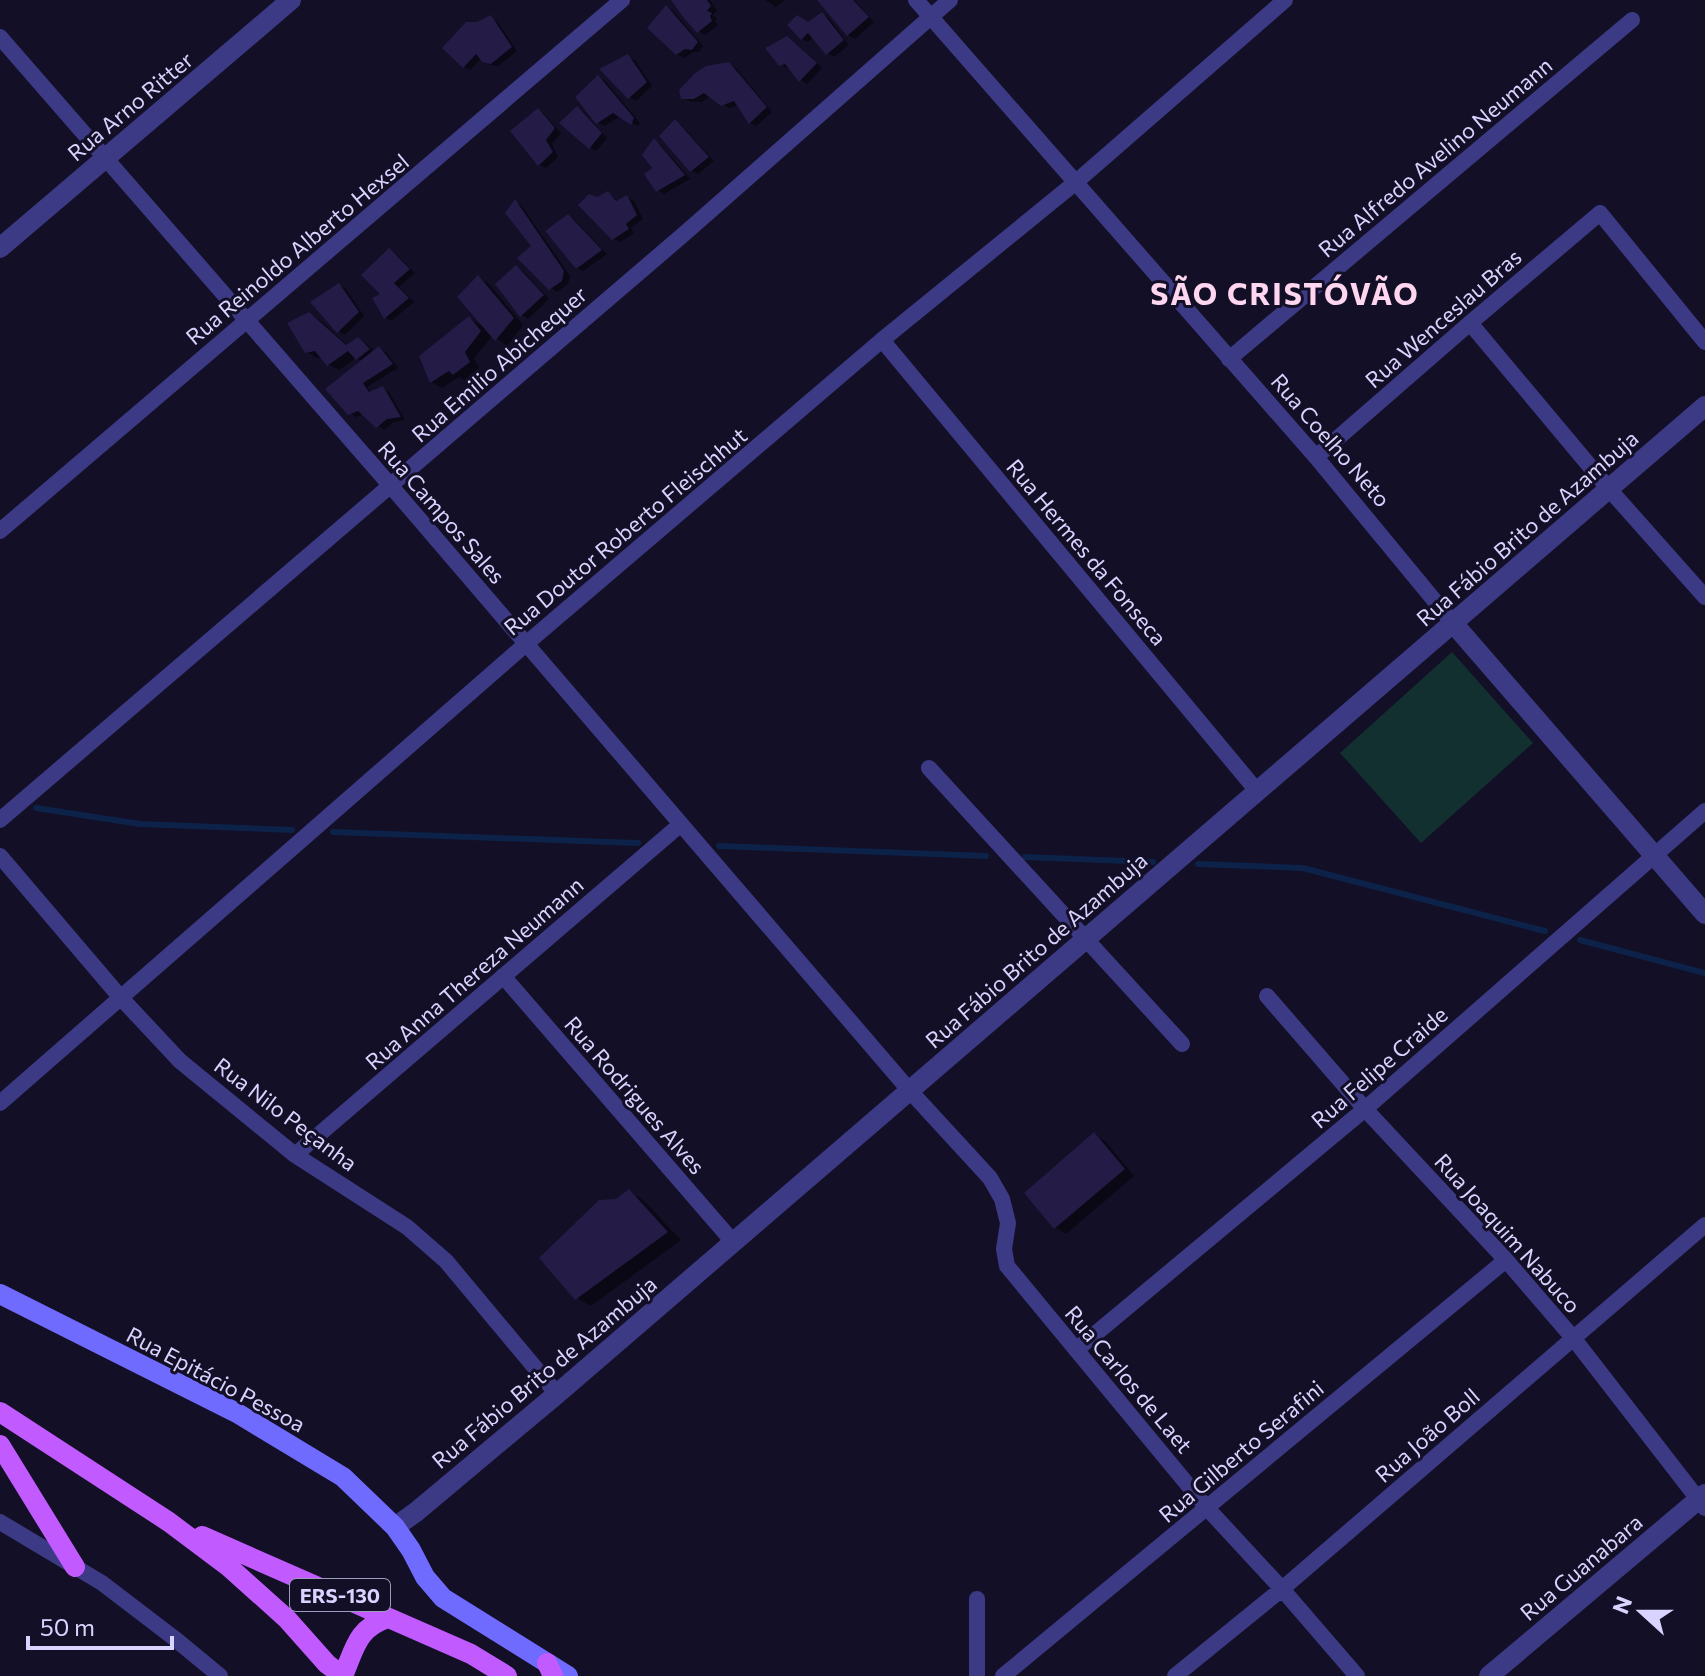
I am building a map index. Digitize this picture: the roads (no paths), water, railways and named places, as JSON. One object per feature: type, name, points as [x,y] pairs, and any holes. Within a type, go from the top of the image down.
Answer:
[{"type":"main road","name":"Rua Epitácio Pessoa","points":[[0,1294],[237,1413],[343,1477],[395,1527],[425,1577],[443,1598],[550,1670],[568,1676]]},
{"type":"main road","name":"ERS-130","points":[[0,1412],[169,1522],[229,1567],[287,1619],[327,1664],[343,1676]]},
{"type":"main road","points":[[0,1445],[75,1567]]},
{"type":"main road","name":"ERS-130","points":[[169,1522],[471,1654],[507,1676]]},
{"type":"main road","points":[[343,1676],[362,1632],[375,1622],[388,1618]]},
{"type":"street","name":"Rua Arno Ritter","points":[[0,248],[291,0]]},
{"type":"street","name":"Rua Reinoldo Alberto Hexsel","points":[[0,531],[622,0]]},
{"type":"street","name":"Rua Coelho Neto","points":[[916,0],[1316,457],[1453,623],[1705,914]]},
{"type":"street","name":"Rua Emilio Abichequer","points":[[0,820],[684,234],[950,0]]},
{"type":"street","name":"Rua Doutor Roberto Fleischhut","points":[[0,1103],[527,643],[882,340],[1076,182],[1285,0]]},
{"type":"street","name":"Rua Alfredo Avelino Neumann","points":[[1229,359],[1632,20]]},
{"type":"street","name":"Rua Campos Sales","points":[[0,37],[527,643],[910,1091]]},
{"type":"street","name":"Rua Wenceslau Bras","points":[[1316,457],[1600,213],[1705,342]]},
{"type":"street","points":[[1470,323],[1609,489],[1705,597]]},
{"type":"street","name":"Rua Hermes da Fonseca","points":[[882,340],[1257,791]]},
{"type":"street","name":"Rua Fábio Brito de Azambuja","points":[[395,1527],[734,1243],[1705,406]]},
{"type":"street","points":[[929,768],[1182,1044]]},
{"type":"street","name":"Rua Felipe Craide","points":[[1076,1350],[1365,1109],[1705,811]]},
{"type":"street","name":"Rua Anna Thereza Neumann","points":[[295,1155],[681,824]]},
{"type":"street","name":"Rua Nilo Peçanha","points":[[0,856],[121,998],[180,1061],[295,1155],[407,1227],[446,1261],[557,1394]]},
{"type":"street","name":"Rua Rodrigues Alves","points":[[503,976],[734,1243]]},
{"type":"street","name":"Rua Joaquim Nabuco","points":[[1267,996],[1365,1109],[1506,1260],[1574,1339],[1703,1501]]},
{"type":"street","name":"Rua Carlos de Laet","points":[[910,1091],[990,1178],[1002,1199],[1008,1223],[1004,1249],[1007,1266],[1207,1508],[1357,1676]]},
{"type":"street","name":"Rua João Boll","points":[[1175,1676],[1282,1589],[1705,1225]]},
{"type":"street","name":"Rua Gilberto Serafini","points":[[1003,1676],[1506,1260]]},
{"type":"street","name":"Rua Guanabara","points":[[1489,1676],[1703,1501]]},
{"type":"street","points":[[0,1522],[102,1583],[220,1676]]},
{"type":"street","points":[[977,1599],[977,1676]]},
{"type":"waterway","points":[[36,808],[140,824],[292,830]]},
{"type":"waterway","points":[[333,832],[638,843]]},
{"type":"waterway","points":[[719,846],[986,856]]},
{"type":"waterway","points":[[1025,857],[1153,862]]},
{"type":"waterway","points":[[1198,864],[1303,868],[1545,931]]},
{"type":"waterway","points":[[1580,940],[1705,973]]},
{"type":"district","name":"SÃO CRISTÓVÃO","points":[[1285,292]]}]
